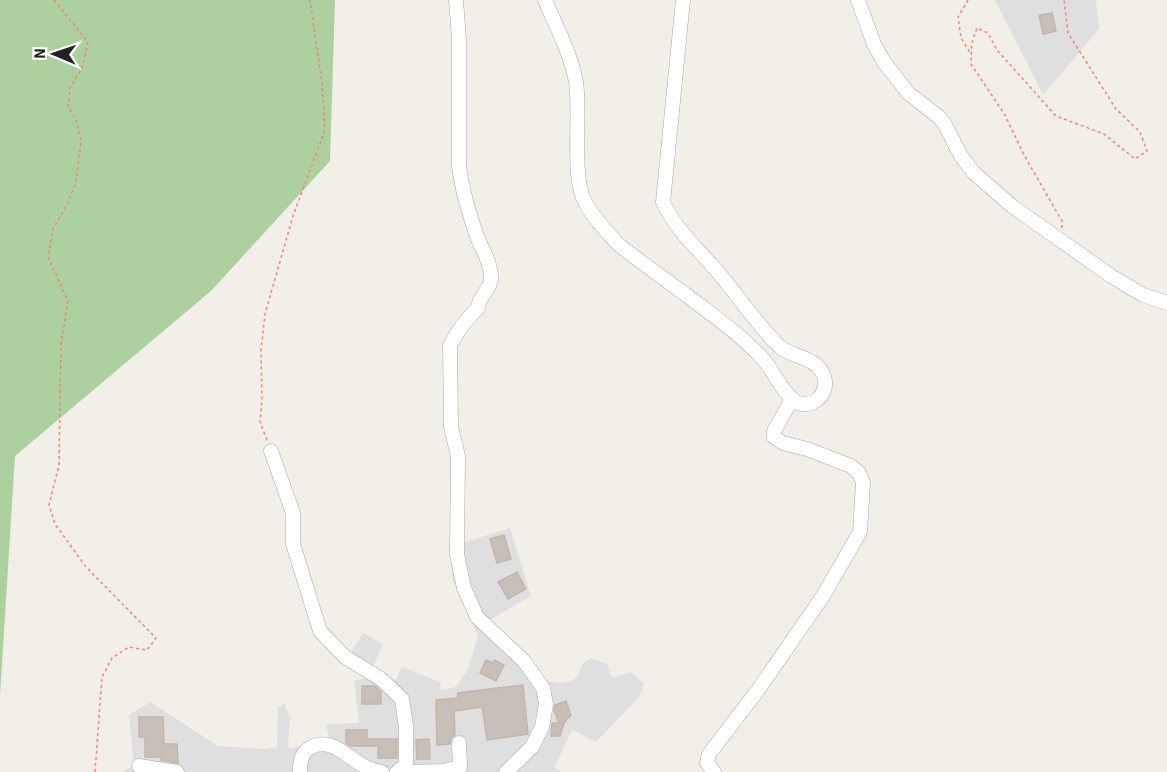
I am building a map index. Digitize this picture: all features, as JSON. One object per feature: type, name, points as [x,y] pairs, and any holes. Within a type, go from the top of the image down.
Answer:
[{"type":"street","points":[[456,0],[459,39],[461,185],[490,268],[491,280],[478,302],[478,308],[456,334],[450,346],[451,427],[458,456],[457,555],[464,588],[477,617],[524,661],[543,688],[546,704],[542,728],[532,747],[506,772]]},
{"type":"street","points":[[545,0],[571,64],[576,83],[579,179],[584,201],[605,231],[619,245],[738,334],[768,365],[792,399],[808,403],[820,398],[826,390],[823,373],[811,362],[789,353],[774,340],[722,277],[671,221],[663,202],[683,0]]},
{"type":"street","points":[[858,0],[874,44],[884,62],[908,93],[939,117],[961,156],[974,173],[1012,206],[1062,243],[1128,287],[1167,303]]},
{"type":"street","points":[[714,772],[707,763],[708,754],[758,690],[810,615],[860,532],[863,482],[859,473],[851,466],[807,449],[783,443],[774,437],[774,431],[792,399]]},
{"type":"street","points":[[271,451],[293,513],[293,544],[320,631],[345,657],[381,679],[402,699],[406,727],[406,765],[397,772]]},
{"type":"street","points":[[300,772],[301,759],[305,752],[323,744],[339,750],[367,768],[382,772]]},
{"type":"street","points":[[411,772],[444,771],[460,767],[459,744]]},
{"type":"street","points":[[139,766],[177,772]]},
{"type":"path","points":[[54,0],[88,42],[82,68],[70,88],[68,105],[76,120],[81,141],[76,183],[53,229],[48,257],[68,301],[62,343],[59,465],[49,505],[55,524],[86,567],[156,638],[147,650],[129,646],[112,658],[102,677],[95,772]]},
{"type":"path","points":[[271,451],[260,422],[261,351],[266,314],[293,216],[325,130],[322,83],[310,0]]},
{"type":"path","points":[[968,0],[958,17],[961,38],[971,56]]},
{"type":"path","points":[[1062,243],[1062,221],[1024,155],[1005,115],[971,64],[971,56],[972,42],[977,28],[988,33],[996,50],[1056,116],[1104,134],[1136,159],[1147,151],[1140,132],[1116,109],[1068,33],[1064,0]]},
{"type":"shaded area","points":[[995,0],[1096,0],[1099,29],[1043,95]]},
{"type":"shaded area","points":[[510,528],[531,596],[490,620],[544,680],[561,683],[571,681],[579,674],[582,664],[591,658],[608,664],[610,676],[615,677],[630,672],[644,683],[639,697],[596,742],[572,730],[554,768],[561,772],[123,772],[134,765],[129,715],[150,702],[218,746],[267,749],[277,747],[278,707],[285,703],[290,719],[288,744],[290,749],[309,741],[329,739],[326,724],[359,723],[354,681],[366,678],[345,663],[363,633],[383,644],[372,669],[396,680],[402,667],[440,682],[441,690],[456,687],[469,667],[478,636],[453,581],[449,543],[465,542]]},
{"type":"green space","points":[[0,0],[335,0],[330,161],[211,291],[15,456],[0,696]]},
{"type":"building","points":[[1052,13],[1056,31],[1043,34],[1039,15]]},
{"type":"building","points":[[504,535],[511,559],[497,563],[490,539]]},
{"type":"building","points":[[517,572],[526,589],[508,599],[498,582]]},
{"type":"building","points":[[486,660],[494,663],[495,660],[504,665],[496,681],[480,673]]},
{"type":"building","points":[[523,685],[528,734],[487,740],[482,707],[454,711],[455,735],[451,738],[450,744],[437,745],[436,700],[458,698],[458,693]]},
{"type":"building","points":[[362,686],[375,686],[381,692],[381,704],[362,704]]},
{"type":"building","points":[[566,701],[571,715],[564,723],[560,736],[551,736],[552,723],[559,723],[554,710],[555,705]]},
{"type":"building","points":[[139,717],[163,717],[164,744],[177,744],[178,763],[161,760],[161,757],[145,757],[145,737],[139,737]]},
{"type":"building","points":[[346,730],[367,730],[367,739],[397,739],[397,758],[378,758],[378,746],[350,746],[346,743]]},
{"type":"building","points":[[429,739],[430,759],[417,759],[416,740]]}]
